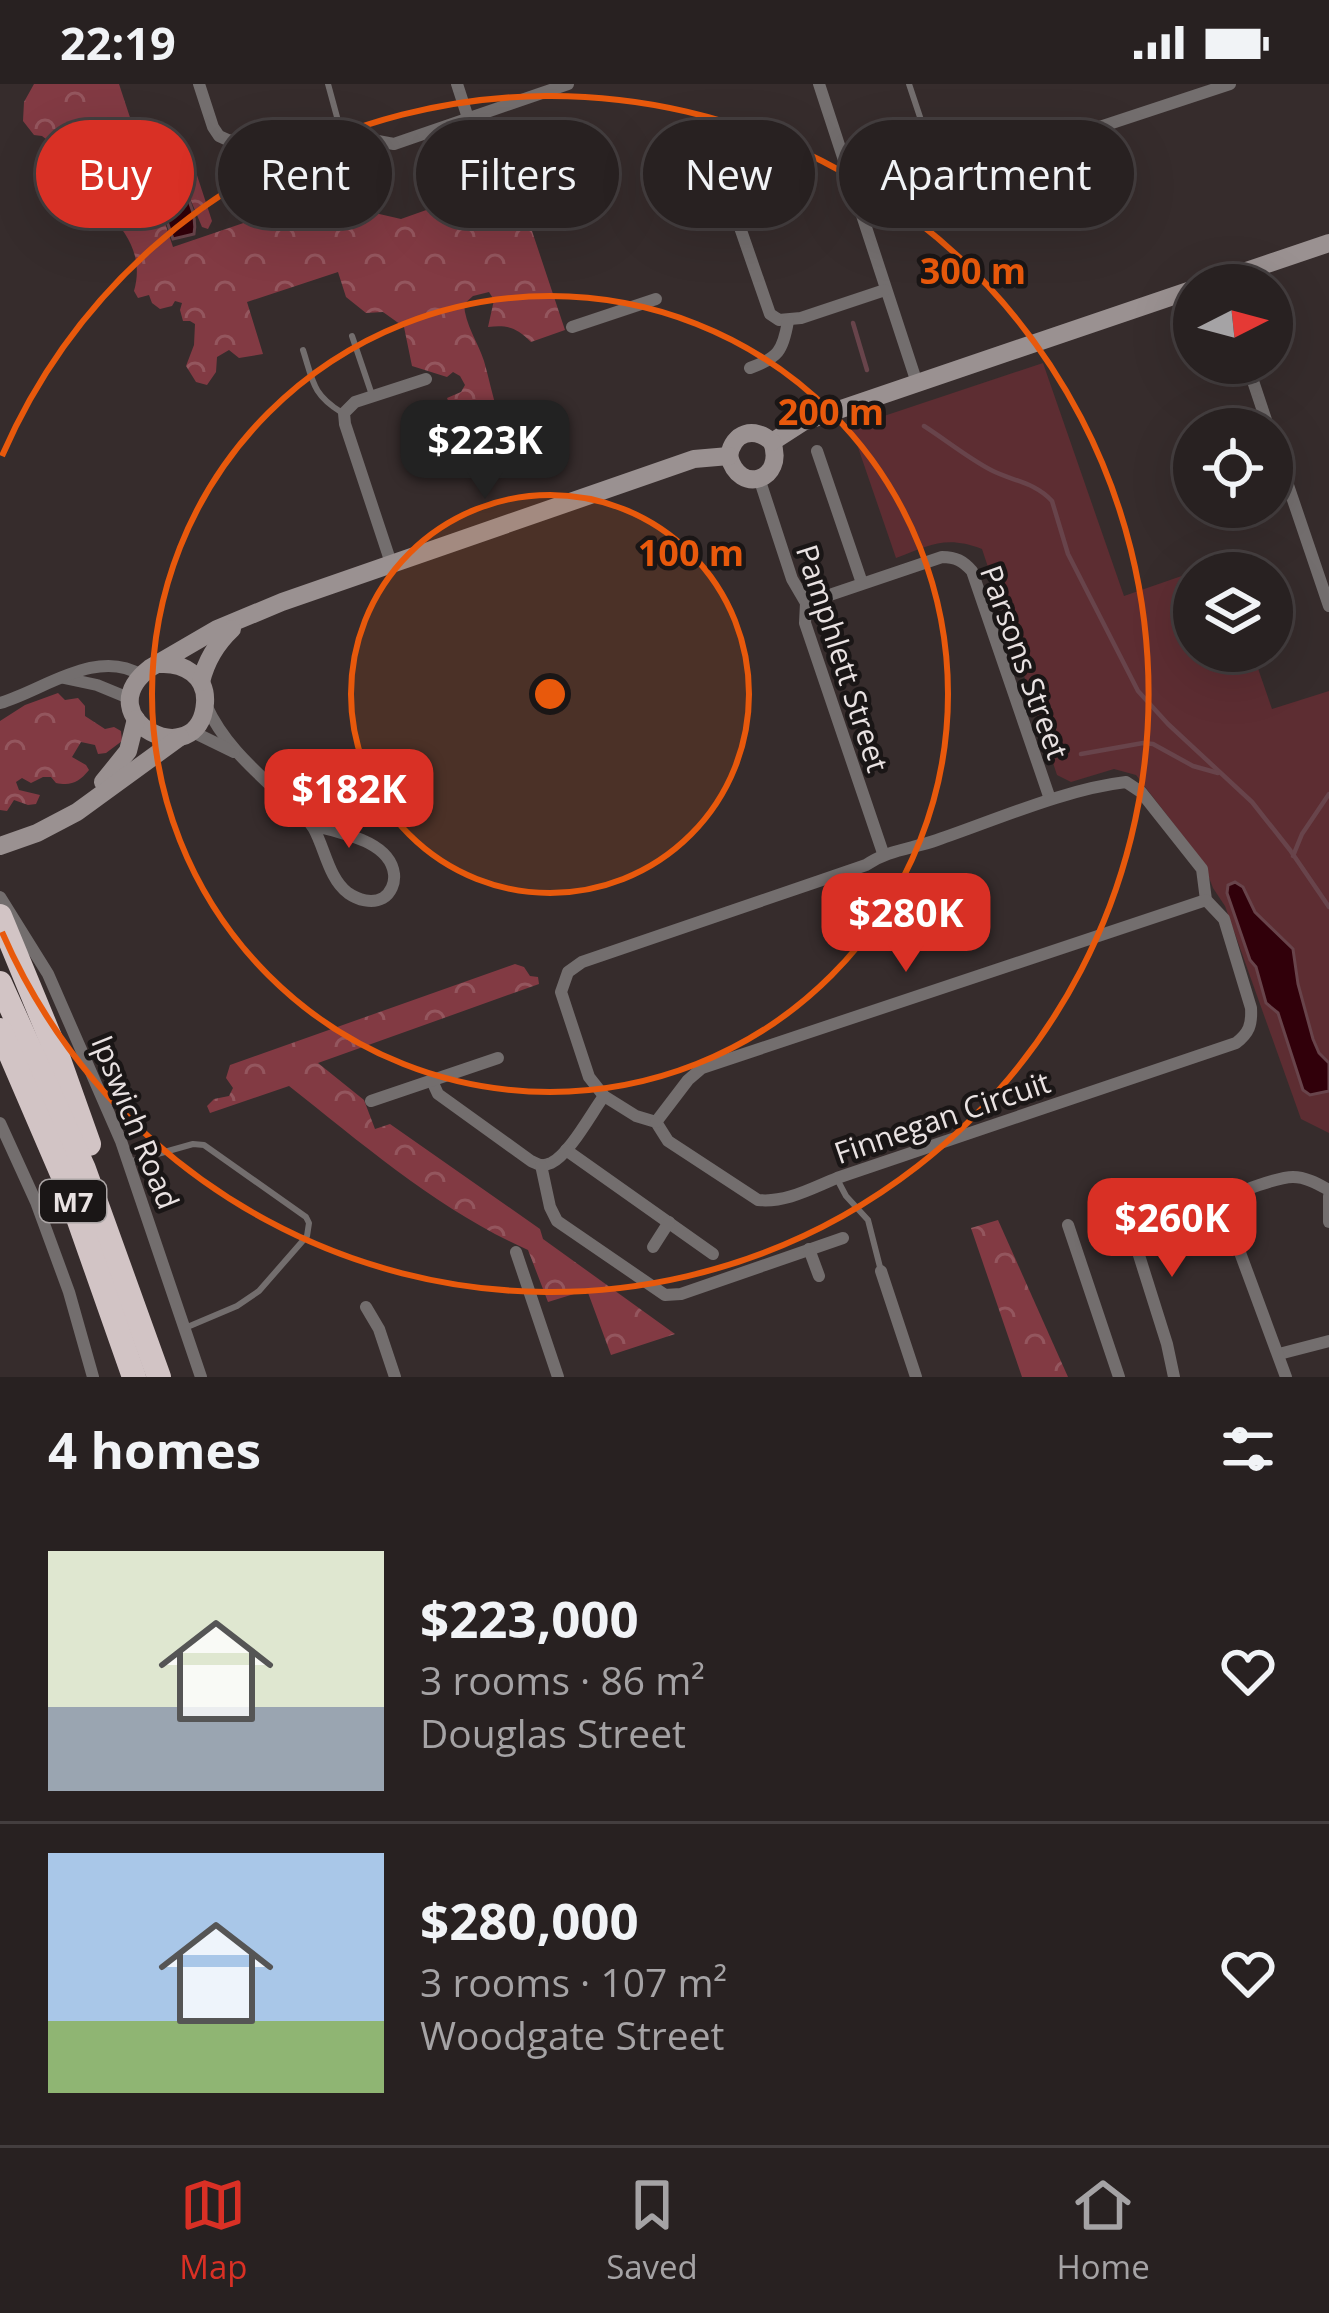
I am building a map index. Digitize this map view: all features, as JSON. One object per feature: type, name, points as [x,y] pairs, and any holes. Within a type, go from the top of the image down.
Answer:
[{"type":"highway","points":[[0,916],[93,1157],[96,1200]]},
{"type":"highway","name":"M7","points":[[0,983],[96,1200],[159,1377]]},
{"type":"highway","name":"M7","points":[[0,1030],[65,1181],[134,1377]]},
{"type":"main road","points":[[1269,264],[1329,243]]},
{"type":"main road","points":[[772,442],[802,422],[1173,296]]},
{"type":"main road","points":[[757,432],[772,442],[775,464],[759,478],[748,479],[731,466],[729,456],[735,439],[757,432]]},
{"type":"main road","points":[[0,836],[35,825],[100,785],[128,751],[134,686],[141,675],[217,629],[391,562],[694,459],[729,456]]},
{"type":"main road","points":[[0,846],[77,812],[188,733],[206,704],[201,682],[207,662],[244,618]]},
{"type":"main road","points":[[161,664],[184,667],[201,682]]},
{"type":"main road","points":[[133,709],[141,727],[157,736],[176,738],[188,733]]},
{"type":"street","points":[[199,84],[218,135]]},
{"type":"street","points":[[457,84],[468,118]]},
{"type":"street","points":[[392,144],[568,84]]},
{"type":"street","points":[[819,84],[839,144]]},
{"type":"street","points":[[1122,120],[1230,84]]},
{"type":"street","points":[[741,228],[770,314],[779,320],[885,290]]},
{"type":"street","points":[[867,228],[917,382]]},
{"type":"street","points":[[572,327],[656,299]]},
{"type":"street","points":[[750,368],[777,355],[788,321]]},
{"type":"street","points":[[391,562],[344,413],[355,402],[425,380]]},
{"type":"street","points":[[817,451],[862,584]]},
{"type":"street","name":"Pamphlett Street","points":[[759,478],[792,579],[806,603],[805,623],[883,853]]},
{"type":"street","points":[[1293,500],[1329,606]]},
{"type":"street","name":"Parsons Street","points":[[806,603],[942,557],[965,563],[1050,799]]},
{"type":"street","points":[[2,704],[92,668],[130,668],[141,675]]},
{"type":"street","points":[[62,677],[97,685],[133,709]]},
{"type":"street","points":[[206,704],[235,752],[312,825],[346,891],[368,901],[380,900],[389,892],[394,872],[383,852],[312,825]]},
{"type":"street","points":[[188,733],[235,752]]},
{"type":"street","name":"Finnegan Circuit","points":[[1126,782],[1141,792],[1202,869],[1206,900],[1224,919],[1251,1008],[1252,1023],[1236,1043],[785,1198],[758,1200],[668,1141],[656,1123],[604,1096],[590,1077],[561,992],[568,971],[582,962],[866,865],[883,853],[907,850],[1050,799],[1126,782]]},
{"type":"street","name":"Ipswich Road","points":[[0,897],[48,974],[129,1162],[201,1377]]},
{"type":"street","points":[[656,1123],[702,1068],[1206,900]]},
{"type":"street","points":[[371,1101],[498,1058]]},
{"type":"street","points":[[431,1081],[438,1094],[541,1165],[566,1150],[604,1096]]},
{"type":"street","points":[[0,1123],[69,1292],[93,1377]]},
{"type":"street","points":[[566,1150],[713,1254]]},
{"type":"street","points":[[541,1165],[557,1221],[665,1295],[681,1294],[842,1238]]},
{"type":"street","points":[[1286,1377],[1228,1220],[1228,1206],[1239,1193],[1286,1178],[1304,1178],[1329,1193],[1329,1222]]},
{"type":"street","points":[[1120,1195],[1174,1377]]},
{"type":"street","points":[[1187,1212],[1214,1203],[1228,1206]]},
{"type":"street","points":[[652,1246],[669,1222]]},
{"type":"street","points":[[1068,1225],[1119,1377]]},
{"type":"street","points":[[809,1249],[818,1276]]},
{"type":"street","points":[[516,1252],[558,1377]]},
{"type":"street","points":[[880,1270],[916,1377]]},
{"type":"street","points":[[366,1307],[379,1329],[394,1377]]},
{"type":"street","points":[[1279,1354],[1329,1341]]},
{"type":"lane","points":[[328,84],[337,120]]},
{"type":"lane","points":[[909,84],[921,120]]},
{"type":"lane","points":[[352,336],[372,396]]},
{"type":"lane","points":[[303,350],[317,393],[344,413]]},
{"type":"lane","points":[[129,1162],[205,1144],[309,1223],[307,1236],[259,1291],[185,1328]]},
{"type":"lane","points":[[837,1178],[868,1220],[880,1270]]},
{"type":"green space","points":[[34,84],[119,84],[131,120],[36,120],[34,135],[23,121],[24,102]]},
{"type":"green space","points":[[194,166],[212,221],[208,229],[202,227],[194,208]]},
{"type":"green space","points":[[416,214],[416,228],[531,228],[565,330],[531,342],[511,328],[488,327],[494,300],[489,292],[464,304],[510,438],[507,451],[498,453],[482,430],[464,427],[465,414],[451,408],[447,398],[465,385],[460,376],[453,372],[447,377],[412,366],[404,327],[383,312],[366,313],[346,297],[338,272],[247,302],[263,354],[239,358],[229,350],[217,357],[216,372],[207,385],[196,382],[186,366],[195,324],[183,321],[182,303],[175,301],[160,309],[149,295],[138,298],[134,291],[136,258],[123,230],[167,228],[173,247],[229,228],[392,228],[392,217]]},
{"type":"green space","points":[[58,693],[65,700],[78,698],[85,706],[85,716],[105,729],[121,731],[122,741],[98,754],[95,745],[81,742],[72,757],[89,770],[82,778],[66,784],[51,777],[31,783],[22,778],[16,782],[19,790],[40,795],[36,804],[14,800],[7,811],[0,810],[0,721]]},
{"type":"green space","points":[[515,964],[538,977],[539,984],[318,1063],[364,1100],[375,1129],[390,1124],[540,1229],[543,1239],[675,1334],[611,1355],[587,1290],[548,1302],[528,1250],[434,1197],[289,1086],[210,1113],[207,1106],[229,1096],[233,1088],[226,1078],[230,1065]]},
{"type":"green space","points":[[998,1220],[1068,1377],[1022,1377],[971,1228]]},
{"type":"shaded area","points":[[194,221],[195,226],[194,234],[173,239],[169,228],[194,228]]},
{"type":"shaded area","points":[[1043,363],[1124,596],[1173,579],[1173,672],[1259,672],[1272,709],[1329,691],[1329,1133],[1301,1119],[1225,906],[1203,862],[1136,775],[1114,769],[1071,782],[1057,775],[982,549],[948,542],[896,558],[851,427]]},
{"type":"shaded area","points":[[1235,882],[1243,887],[1255,912],[1293,949],[1313,1039],[1329,1063],[1329,1091],[1310,1095],[1303,1090],[1278,1013],[1266,1003],[1227,893],[1228,885]]},
{"type":"waterway","points":[[853,323],[867,370]]},
{"type":"waterway","points":[[924,426],[982,465],[1031,486],[1052,501],[1068,554],[1138,691],[1252,802],[1329,907]]},
{"type":"waterway","points":[[1081,754],[1153,744],[1193,766],[1218,773]]},
{"type":"waterway","points":[[1293,856],[1329,794]]}]
